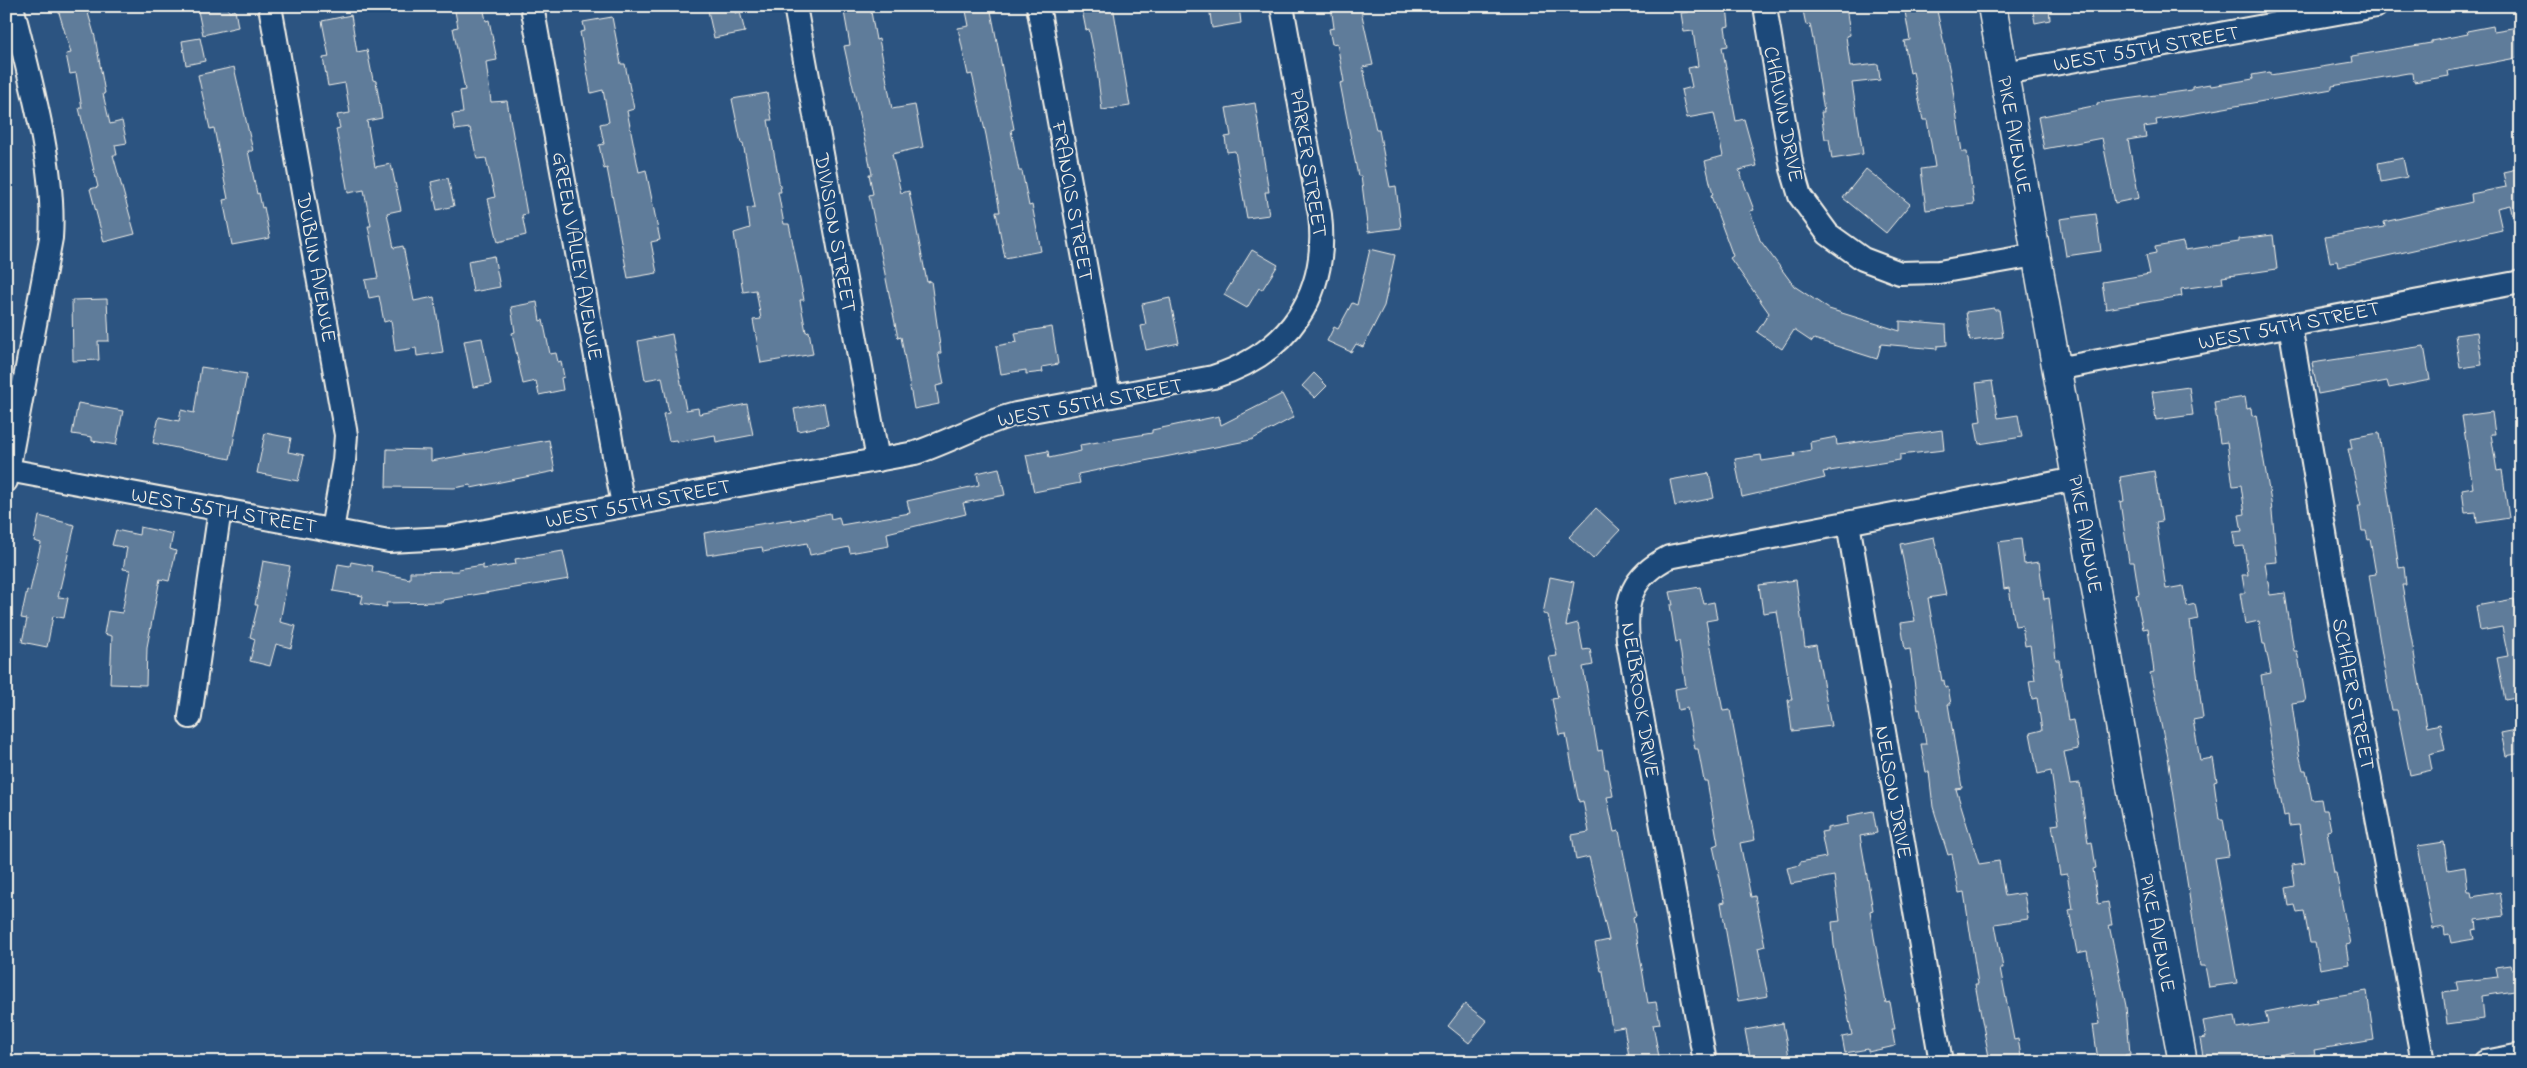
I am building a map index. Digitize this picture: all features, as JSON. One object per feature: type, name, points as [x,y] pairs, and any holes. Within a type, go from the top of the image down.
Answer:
[{"type":"street","points":[[7,476],[51,238],[52,218],[44,150],[12,6]]},
{"type":"street","name":"DUBLIN AVENUE","points":[[270,6],[346,435],[344,461],[332,530]]},
{"type":"street","name":"GREEN VALLEY AVENUE","points":[[532,6],[623,505]]},
{"type":"street","name":"DIVISION STREET","points":[[795,6],[878,460]]},
{"type":"street","name":"FRANCIS STREET","points":[[1038,6],[1109,396]]},
{"type":"street","name":"PARKER STREET","points":[[1257,358],[1289,330],[1308,302],[1316,282],[1322,245],[1320,215],[1282,6]]},
{"type":"street","name":"CHAUVIN DRIVE","points":[[1764,6],[1792,169],[1800,196],[1828,234],[1863,258],[1900,273],[1939,272],[2035,255]]},
{"type":"street","name":"PIKE AVENUE","points":[[1992,6],[2035,255],[2183,1062]]},
{"type":"street","name":"WEST 55TH STREET","points":[[2004,73],[2376,6]]},
{"type":"street","name":"WEST 54TH STREET","points":[[2056,369],[2521,282]]},
{"type":"street","name":"SCHAER STREET","points":[[2290,325],[2339,615],[2423,1062]]},
{"type":"street","name":"WEST 55TH STREET","points":[[7,476],[220,509],[389,541],[447,538],[878,460],[935,447],[1001,418],[1213,377],[1238,369],[1257,358]]},
{"type":"street","name":"NELBROOK DRIVE","points":[[1705,1062],[1628,640],[1627,606],[1639,580],[1654,565],[1669,557],[2076,479]]},
{"type":"street","points":[[190,717],[220,509]]},
{"type":"street","name":"NELSON DRIVE","points":[[1848,523],[1941,1062]]},
{"type":"street","points":[[2486,1062],[2521,1056]]},
{"type":"building","points":[[57,6],[86,6],[95,37],[105,93],[103,94],[110,124],[122,121],[127,143],[115,145],[117,155],[113,155],[135,234],[104,242],[90,189],[98,187],[79,108],[82,108],[76,73],[70,74],[66,54],[71,53]]},
{"type":"building","points":[[197,6],[228,6],[229,12],[235,10],[238,27],[203,35]]},
{"type":"building","points":[[454,6],[483,6],[486,21],[489,20],[497,60],[486,62],[491,102],[507,101],[527,214],[522,215],[526,235],[498,242],[488,199],[495,197],[486,158],[477,159],[470,128],[455,130],[452,114],[463,113],[460,91],[465,90],[453,28],[458,27]]},
{"type":"building","points":[[707,6],[734,6],[735,13],[740,12],[745,32],[714,38]]},
{"type":"building","points":[[843,6],[870,6],[876,40],[879,39],[892,109],[915,105],[923,147],[892,154],[901,193],[909,191],[927,282],[931,281],[941,353],[938,353],[944,384],[936,386],[939,404],[914,409],[901,337],[898,338],[869,195],[873,194],[869,174],[872,174],[844,46],[850,45]]},
{"type":"building","points":[[965,6],[990,6],[1014,129],[1011,130],[1019,171],[1022,171],[1029,206],[1032,205],[1041,251],[1005,258],[996,212],[1000,212],[986,135],[972,74],[968,75],[958,28],[969,26]]},
{"type":"building","points":[[1085,6],[1113,6],[1130,106],[1102,110],[1096,63],[1089,29],[1086,30],[1082,10],[1085,10]]},
{"type":"building","points":[[1209,6],[1239,6],[1241,23],[1212,28]]},
{"type":"building","points":[[1331,6],[1360,6],[1373,65],[1363,67],[1376,130],[1379,130],[1390,187],[1396,186],[1401,228],[1368,232],[1361,176],[1358,176],[1340,83],[1344,82],[1337,43],[1332,44],[1329,29],[1334,28]]},
{"type":"building","points":[[1688,6],[1727,6],[1729,26],[1725,27],[1728,46],[1722,47],[1736,121],[1744,119],[1757,166],[1739,170],[1754,210],[1750,211],[1760,240],[1794,286],[1829,309],[1900,331],[1900,321],[1946,325],[1947,345],[1937,346],[1937,349],[1881,344],[1877,359],[1814,339],[1812,342],[1794,330],[1782,349],[1757,332],[1769,313],[1730,258],[1733,256],[1711,196],[1713,195],[1705,161],[1723,156],[1714,113],[1687,118],[1681,90],[1692,87],[1688,68],[1698,66],[1693,31],[1684,32],[1681,13],[1689,12]]},
{"type":"building","points":[[1802,6],[1846,6],[1850,35],[1846,36],[1850,67],[1878,64],[1880,80],[1852,83],[1863,154],[1832,159],[1829,139],[1825,139],[1821,112],[1824,112],[1810,24],[1806,25]]},
{"type":"building","points":[[1904,6],[1936,6],[1951,77],[1962,152],[1967,152],[1974,204],[1926,210],[1921,169],[1935,167],[1927,120],[1923,120],[1913,72],[1910,73],[1904,41],[1910,40]]},
{"type":"building","points":[[2032,6],[2049,6],[2050,20],[2035,23]]},
{"type":"building","points":[[351,15],[357,52],[367,50],[373,80],[376,81],[382,118],[367,121],[375,167],[391,164],[401,210],[387,213],[394,248],[403,246],[414,301],[434,297],[443,352],[417,356],[416,348],[395,351],[391,320],[384,322],[379,296],[369,298],[365,280],[378,278],[368,226],[371,226],[364,190],[348,193],[336,129],[340,128],[337,115],[350,113],[345,83],[328,86],[323,58],[329,57],[322,21]]},
{"type":"building","points":[[612,17],[621,64],[625,64],[634,109],[627,111],[639,172],[646,170],[660,240],[651,242],[657,273],[628,278],[607,168],[604,169],[599,145],[604,144],[600,124],[609,122],[603,90],[591,93],[580,32],[585,31],[583,22]]},
{"type":"building","points":[[2493,26],[2494,31],[2518,27],[2521,57],[2448,71],[2449,76],[2414,82],[2413,73],[2408,73],[2332,86],[2332,89],[2156,120],[2157,125],[2144,127],[2146,137],[2128,140],[2139,198],[2115,203],[2102,138],[2044,149],[2038,117],[2098,105],[2097,103],[2192,90],[2192,87],[2210,84],[2211,86],[2253,79],[2252,75],[2270,72],[2270,75],[2353,62],[2352,56],[2431,43],[2431,41],[2468,34],[2467,31]]},
{"type":"building","points":[[200,38],[205,61],[186,65],[182,41]]},
{"type":"building","points":[[234,67],[253,151],[248,151],[257,194],[259,193],[262,208],[264,207],[270,238],[232,245],[223,200],[228,199],[214,128],[210,129],[198,75]]},
{"type":"building","points":[[767,93],[772,120],[768,120],[781,192],[778,192],[784,224],[789,224],[804,300],[800,300],[806,332],[809,331],[813,354],[761,363],[753,320],[761,319],[756,290],[743,292],[734,233],[750,228],[747,208],[755,207],[743,143],[741,143],[732,99]]},
{"type":"building","points":[[1255,103],[1269,192],[1265,192],[1269,215],[1247,218],[1235,151],[1227,152],[1225,137],[1231,136],[1226,108]]},
{"type":"building","points":[[2403,158],[2407,177],[2381,182],[2378,163]]},
{"type":"building","points":[[2521,168],[2521,220],[2514,221],[2510,205],[2497,208],[2502,230],[2338,267],[2337,261],[2330,262],[2325,237],[2385,227],[2384,222],[2472,202],[2471,194],[2506,187],[2503,172]]},
{"type":"building","points":[[1866,169],[1910,204],[1886,233],[1843,198]]},
{"type":"building","points":[[448,178],[454,206],[437,210],[431,182]]},
{"type":"building","points":[[2096,214],[2101,251],[2066,256],[2060,219]]},
{"type":"building","points":[[2273,235],[2277,269],[2222,277],[2223,283],[2181,289],[2182,296],[2106,309],[2102,282],[2150,274],[2146,255],[2156,253],[2155,247],[2183,242],[2185,250],[2239,242],[2239,239]]},
{"type":"building","points":[[1370,249],[1395,255],[1384,306],[1363,347],[1356,344],[1351,352],[1327,341],[1334,327],[1338,329],[1352,303],[1357,305]]},
{"type":"building","points":[[1252,250],[1278,265],[1262,290],[1259,288],[1247,308],[1224,295]]},
{"type":"building","points":[[494,256],[500,287],[473,292],[468,261]]},
{"type":"building","points":[[1170,298],[1179,343],[1146,350],[1141,326],[1146,325],[1142,304]]},
{"type":"building","points":[[107,299],[109,341],[98,341],[99,360],[73,361],[72,300]]},
{"type":"building","points":[[537,302],[540,321],[543,320],[550,354],[556,353],[558,362],[561,361],[564,377],[561,378],[563,390],[539,395],[536,381],[523,384],[512,333],[515,332],[511,307]]},
{"type":"building","points":[[1994,308],[1994,310],[1999,310],[2003,337],[1970,341],[1966,312]]},
{"type":"building","points":[[1052,327],[1058,364],[1042,367],[1043,372],[1026,374],[1026,370],[1001,374],[996,346],[1017,342],[1015,333]]},
{"type":"building","points":[[2477,332],[2482,365],[2460,368],[2455,335]]},
{"type":"building","points":[[672,334],[686,410],[698,408],[699,414],[747,404],[753,435],[716,442],[715,435],[677,442],[676,440],[669,441],[663,414],[669,413],[662,377],[645,380],[638,341]]},
{"type":"building","points":[[482,338],[491,384],[473,387],[464,341]]},
{"type":"building","points":[[2424,346],[2430,380],[2389,388],[2387,381],[2318,394],[2312,363]]},
{"type":"building","points":[[201,367],[247,374],[230,459],[153,443],[159,417],[179,421],[181,410],[194,413]]},
{"type":"building","points":[[1314,373],[1327,386],[1315,398],[1302,386]]},
{"type":"building","points":[[1992,381],[1998,418],[2018,415],[2022,437],[1979,444],[1975,422],[1981,421],[1976,383]]},
{"type":"building","points":[[2189,387],[2193,415],[2156,420],[2152,392]]},
{"type":"building","points":[[1282,394],[1294,417],[1251,440],[1078,474],[1080,483],[1034,492],[1026,455],[1048,451],[1049,458],[1081,451],[1080,445],[1152,433],[1152,430],[1219,416],[1221,425]]},
{"type":"building","points":[[2245,397],[2247,409],[2251,408],[2252,416],[2256,415],[2271,502],[2277,562],[2265,563],[2270,595],[2285,593],[2294,651],[2297,651],[2306,701],[2292,703],[2299,754],[2303,770],[2306,770],[2312,800],[2321,799],[2323,810],[2327,810],[2331,830],[2327,831],[2334,873],[2336,873],[2350,944],[2346,945],[2349,964],[2320,969],[2315,943],[2310,943],[2304,911],[2297,912],[2295,905],[2289,906],[2286,888],[2295,886],[2292,865],[2305,863],[2299,825],[2289,826],[2288,815],[2284,816],[2270,740],[2261,675],[2271,673],[2265,644],[2263,644],[2259,621],[2245,624],[2240,593],[2245,593],[2242,575],[2248,575],[2244,546],[2235,547],[2233,532],[2242,531],[2239,515],[2245,514],[2241,485],[2233,486],[2227,442],[2220,443],[2214,402]]},
{"type":"building","points":[[78,403],[123,411],[116,445],[92,441],[92,437],[72,434]]},
{"type":"building","points":[[824,403],[828,425],[798,431],[794,409]]},
{"type":"building","points":[[2492,412],[2495,434],[2491,434],[2497,471],[2502,470],[2509,518],[2477,523],[2476,512],[2465,513],[2462,490],[2473,488],[2462,416]]},
{"type":"building","points":[[1942,430],[1944,450],[1900,455],[1900,460],[1823,472],[1825,478],[1742,497],[1735,459],[1761,455],[1762,461],[1795,456],[1794,453],[1811,450],[1810,442],[1836,437],[1837,445]]},
{"type":"building","points":[[265,433],[291,438],[288,452],[304,455],[298,481],[257,473]]},
{"type":"building","points":[[2379,433],[2399,568],[2404,567],[2406,585],[2402,585],[2427,727],[2440,724],[2445,750],[2429,754],[2432,770],[2410,775],[2397,710],[2392,710],[2369,575],[2376,574],[2370,539],[2368,540],[2366,531],[2362,531],[2358,505],[2361,505],[2348,449],[2352,449],[2350,438]]},
{"type":"building","points":[[549,440],[555,471],[471,488],[470,485],[454,488],[386,487],[387,449],[431,450],[431,461]]},
{"type":"building","points":[[999,468],[1005,495],[963,503],[966,514],[887,533],[889,546],[850,553],[849,547],[810,555],[807,543],[763,552],[762,547],[707,555],[704,533],[791,519],[791,521],[830,513],[831,519],[839,517],[841,525],[910,513],[907,501],[979,485],[977,473]]},
{"type":"building","points":[[2154,471],[2162,522],[2156,523],[2166,589],[2183,586],[2187,606],[2195,604],[2198,619],[2190,621],[2203,718],[2193,720],[2200,760],[2213,758],[2217,781],[2214,782],[2219,819],[2223,819],[2229,856],[2215,858],[2237,983],[2209,987],[2205,966],[2200,966],[2168,757],[2150,673],[2154,672],[2148,628],[2143,629],[2136,595],[2139,594],[2134,562],[2129,562],[2120,502],[2124,501],[2120,477]]},
{"type":"building","points":[[1709,473],[1714,498],[1675,506],[1670,480]]},
{"type":"building","points":[[1596,508],[1620,530],[1593,559],[1569,537]]},
{"type":"building","points":[[39,516],[75,525],[58,597],[68,598],[64,618],[53,616],[47,647],[22,642],[27,619],[21,618],[27,590],[30,591],[41,543],[34,541]]},
{"type":"building","points":[[140,527],[173,534],[170,549],[176,551],[169,581],[160,579],[147,647],[146,685],[110,684],[112,636],[104,634],[108,611],[122,613],[130,570],[123,569],[127,548],[112,545],[116,530],[139,535]]},
{"type":"building","points":[[1934,537],[1946,595],[1928,598],[1942,681],[1944,680],[1945,688],[1948,687],[1951,704],[1948,704],[1962,788],[1956,789],[1979,864],[1999,861],[2005,896],[2024,893],[2028,919],[1995,924],[2003,968],[2000,968],[2014,1040],[2018,1039],[2022,1062],[1990,1062],[1975,984],[1978,984],[1964,892],[1959,893],[1952,854],[1948,855],[1933,807],[1929,772],[1926,772],[1921,744],[1926,744],[1920,709],[1918,710],[1910,649],[1905,650],[1901,623],[1915,621],[1900,544]]},
{"type":"building","points":[[2021,539],[2024,564],[2039,562],[2044,599],[2049,598],[2056,660],[2059,660],[2068,721],[2073,720],[2078,749],[2064,752],[2070,784],[2080,783],[2088,843],[2092,842],[2096,868],[2093,869],[2098,904],[2108,902],[2112,925],[2109,925],[2126,1006],[2130,1054],[2125,1055],[2126,1062],[2100,1062],[2098,1060],[2093,1025],[2100,1024],[2087,951],[2077,953],[2069,910],[2073,909],[2067,874],[2060,875],[2052,825],[2059,824],[2051,771],[2038,774],[2030,733],[2042,730],[2037,698],[2032,699],[2029,681],[2035,680],[2030,645],[2025,646],[2022,625],[2015,626],[2009,588],[2004,589],[1998,542]]},
{"type":"building","points":[[563,551],[569,579],[443,600],[443,602],[386,603],[387,607],[361,603],[363,596],[333,591],[338,564],[350,566],[351,562],[373,566],[372,571],[410,579],[410,572],[459,571],[458,569],[483,565],[483,569],[516,564],[515,559]]},
{"type":"building","points":[[263,561],[290,566],[280,622],[296,626],[291,648],[276,644],[270,666],[250,661],[255,639],[250,637],[258,605],[255,605]]},
{"type":"building","points":[[1550,577],[1574,582],[1566,626],[1578,623],[1583,650],[1590,649],[1593,665],[1583,667],[1598,751],[1602,750],[1605,769],[1608,769],[1613,796],[1607,797],[1614,832],[1619,831],[1636,916],[1633,917],[1648,1003],[1656,1002],[1660,1024],[1653,1025],[1660,1062],[1630,1062],[1624,1027],[1612,1029],[1603,971],[1601,971],[1595,943],[1609,940],[1589,857],[1576,860],[1572,835],[1589,832],[1583,801],[1579,802],[1566,734],[1559,735],[1552,699],[1558,698],[1549,657],[1557,656],[1548,615],[1543,614]]},
{"type":"building","points":[[1796,580],[1805,647],[1816,645],[1831,726],[1792,731],[1788,700],[1792,700],[1777,611],[1763,613],[1759,585]]},
{"type":"building","points":[[1700,587],[1704,604],[1714,602],[1717,619],[1706,621],[1723,711],[1730,710],[1755,840],[1740,843],[1751,897],[1755,896],[1765,946],[1758,948],[1768,996],[1738,1001],[1721,903],[1725,902],[1713,846],[1718,844],[1707,781],[1704,781],[1698,749],[1695,749],[1687,708],[1678,710],[1675,689],[1686,687],[1679,641],[1676,642],[1670,605],[1673,605],[1670,592]]},
{"type":"building","points":[[2514,599],[2521,639],[2521,697],[2505,700],[2497,658],[2508,656],[2502,627],[2480,631],[2476,606]]},
{"type":"building","points":[[2521,729],[2521,753],[2506,756],[2501,733]]},
{"type":"building","points":[[1873,811],[1877,833],[1860,836],[1873,910],[1870,911],[1874,937],[1886,1003],[1890,1002],[1895,1029],[1892,1029],[1895,1046],[1868,1052],[1868,1049],[1845,1053],[1842,1037],[1852,1035],[1834,945],[1832,922],[1840,921],[1834,876],[1791,884],[1787,868],[1800,865],[1800,862],[1826,857],[1821,832],[1827,831],[1827,828],[1848,824],[1847,816]]},
{"type":"building","points":[[2444,842],[2448,870],[2465,867],[2468,892],[2471,892],[2472,897],[2500,892],[2504,916],[2476,920],[2477,929],[2472,930],[2474,939],[2451,943],[2449,934],[2445,935],[2444,927],[2433,929],[2418,846]]},
{"type":"building","points":[[2511,965],[2512,969],[2521,968],[2521,990],[2482,996],[2484,1019],[2447,1024],[2443,992],[2458,990],[2456,982],[2498,977],[2496,967]]},
{"type":"building","points":[[2367,991],[2374,1040],[2314,1050],[2315,1054],[2294,1058],[2294,1052],[2247,1062],[2204,1062],[2200,1039],[2206,1038],[2203,1021],[2235,1016],[2237,1028],[2268,1023],[2265,1012],[2317,1002],[2316,999]]},
{"type":"building","points":[[1465,1004],[1487,1021],[1469,1043],[1448,1026]]},
{"type":"building","points":[[1783,1023],[1790,1062],[1751,1062],[1745,1030]]}]
